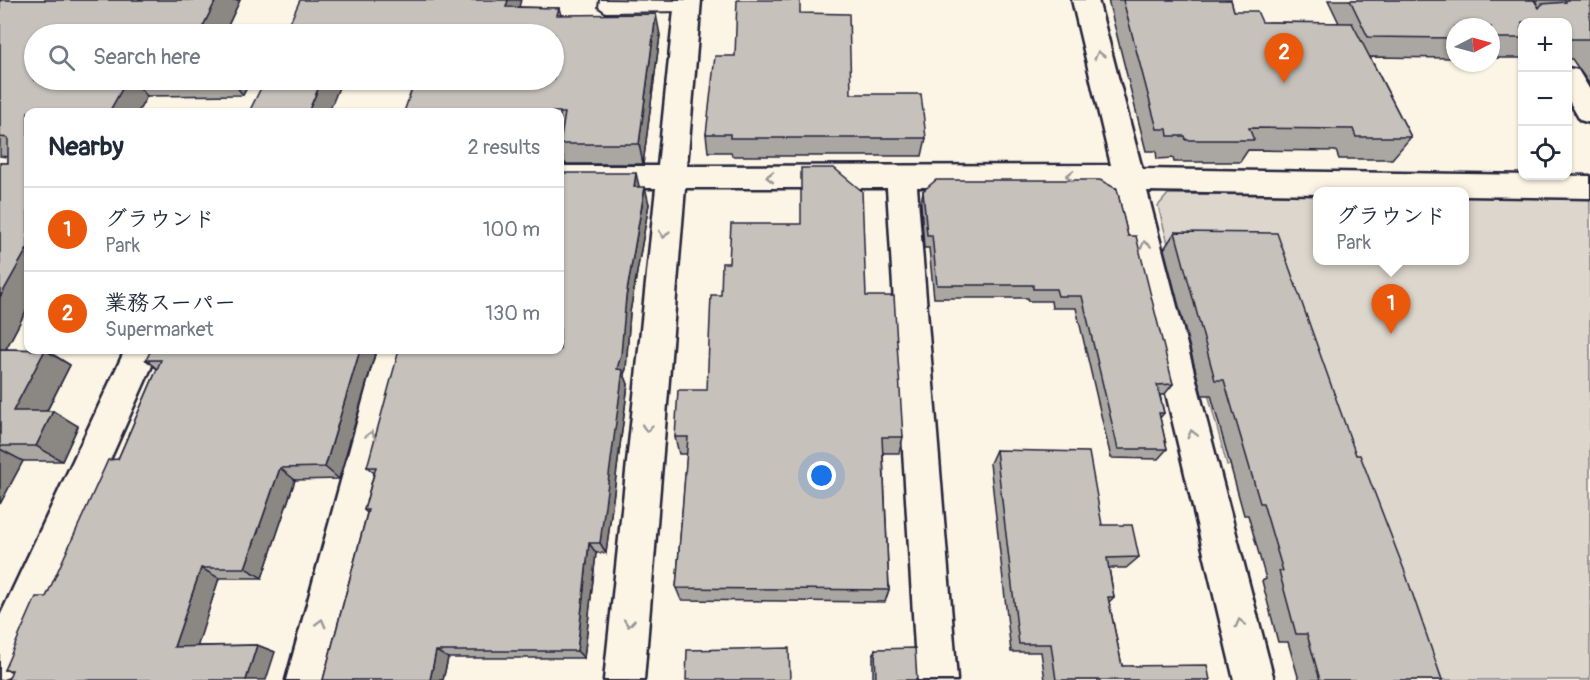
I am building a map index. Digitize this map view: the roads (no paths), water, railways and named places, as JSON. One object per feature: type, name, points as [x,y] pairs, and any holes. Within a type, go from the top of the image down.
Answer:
[{"type":"street","points":[[1085,0],[1254,680]]},
{"type":"street","points":[[624,680],[669,176],[687,3]]},
{"type":"street","points":[[1572,84],[1590,113]]},
{"type":"street","points":[[564,177],[1129,178],[1590,187]]},
{"type":"street","points":[[901,177],[937,680]]},
{"type":"street","points":[[0,661],[140,354]]},
{"type":"street","points":[[306,680],[393,354]]},
{"type":"lane","points":[[607,0],[606,7],[687,3]]},
{"type":"place","name":"業務スーパー","points":[[1284,83]]},
{"type":"place","name":"グラウンド","points":[[1391,334]]}]
